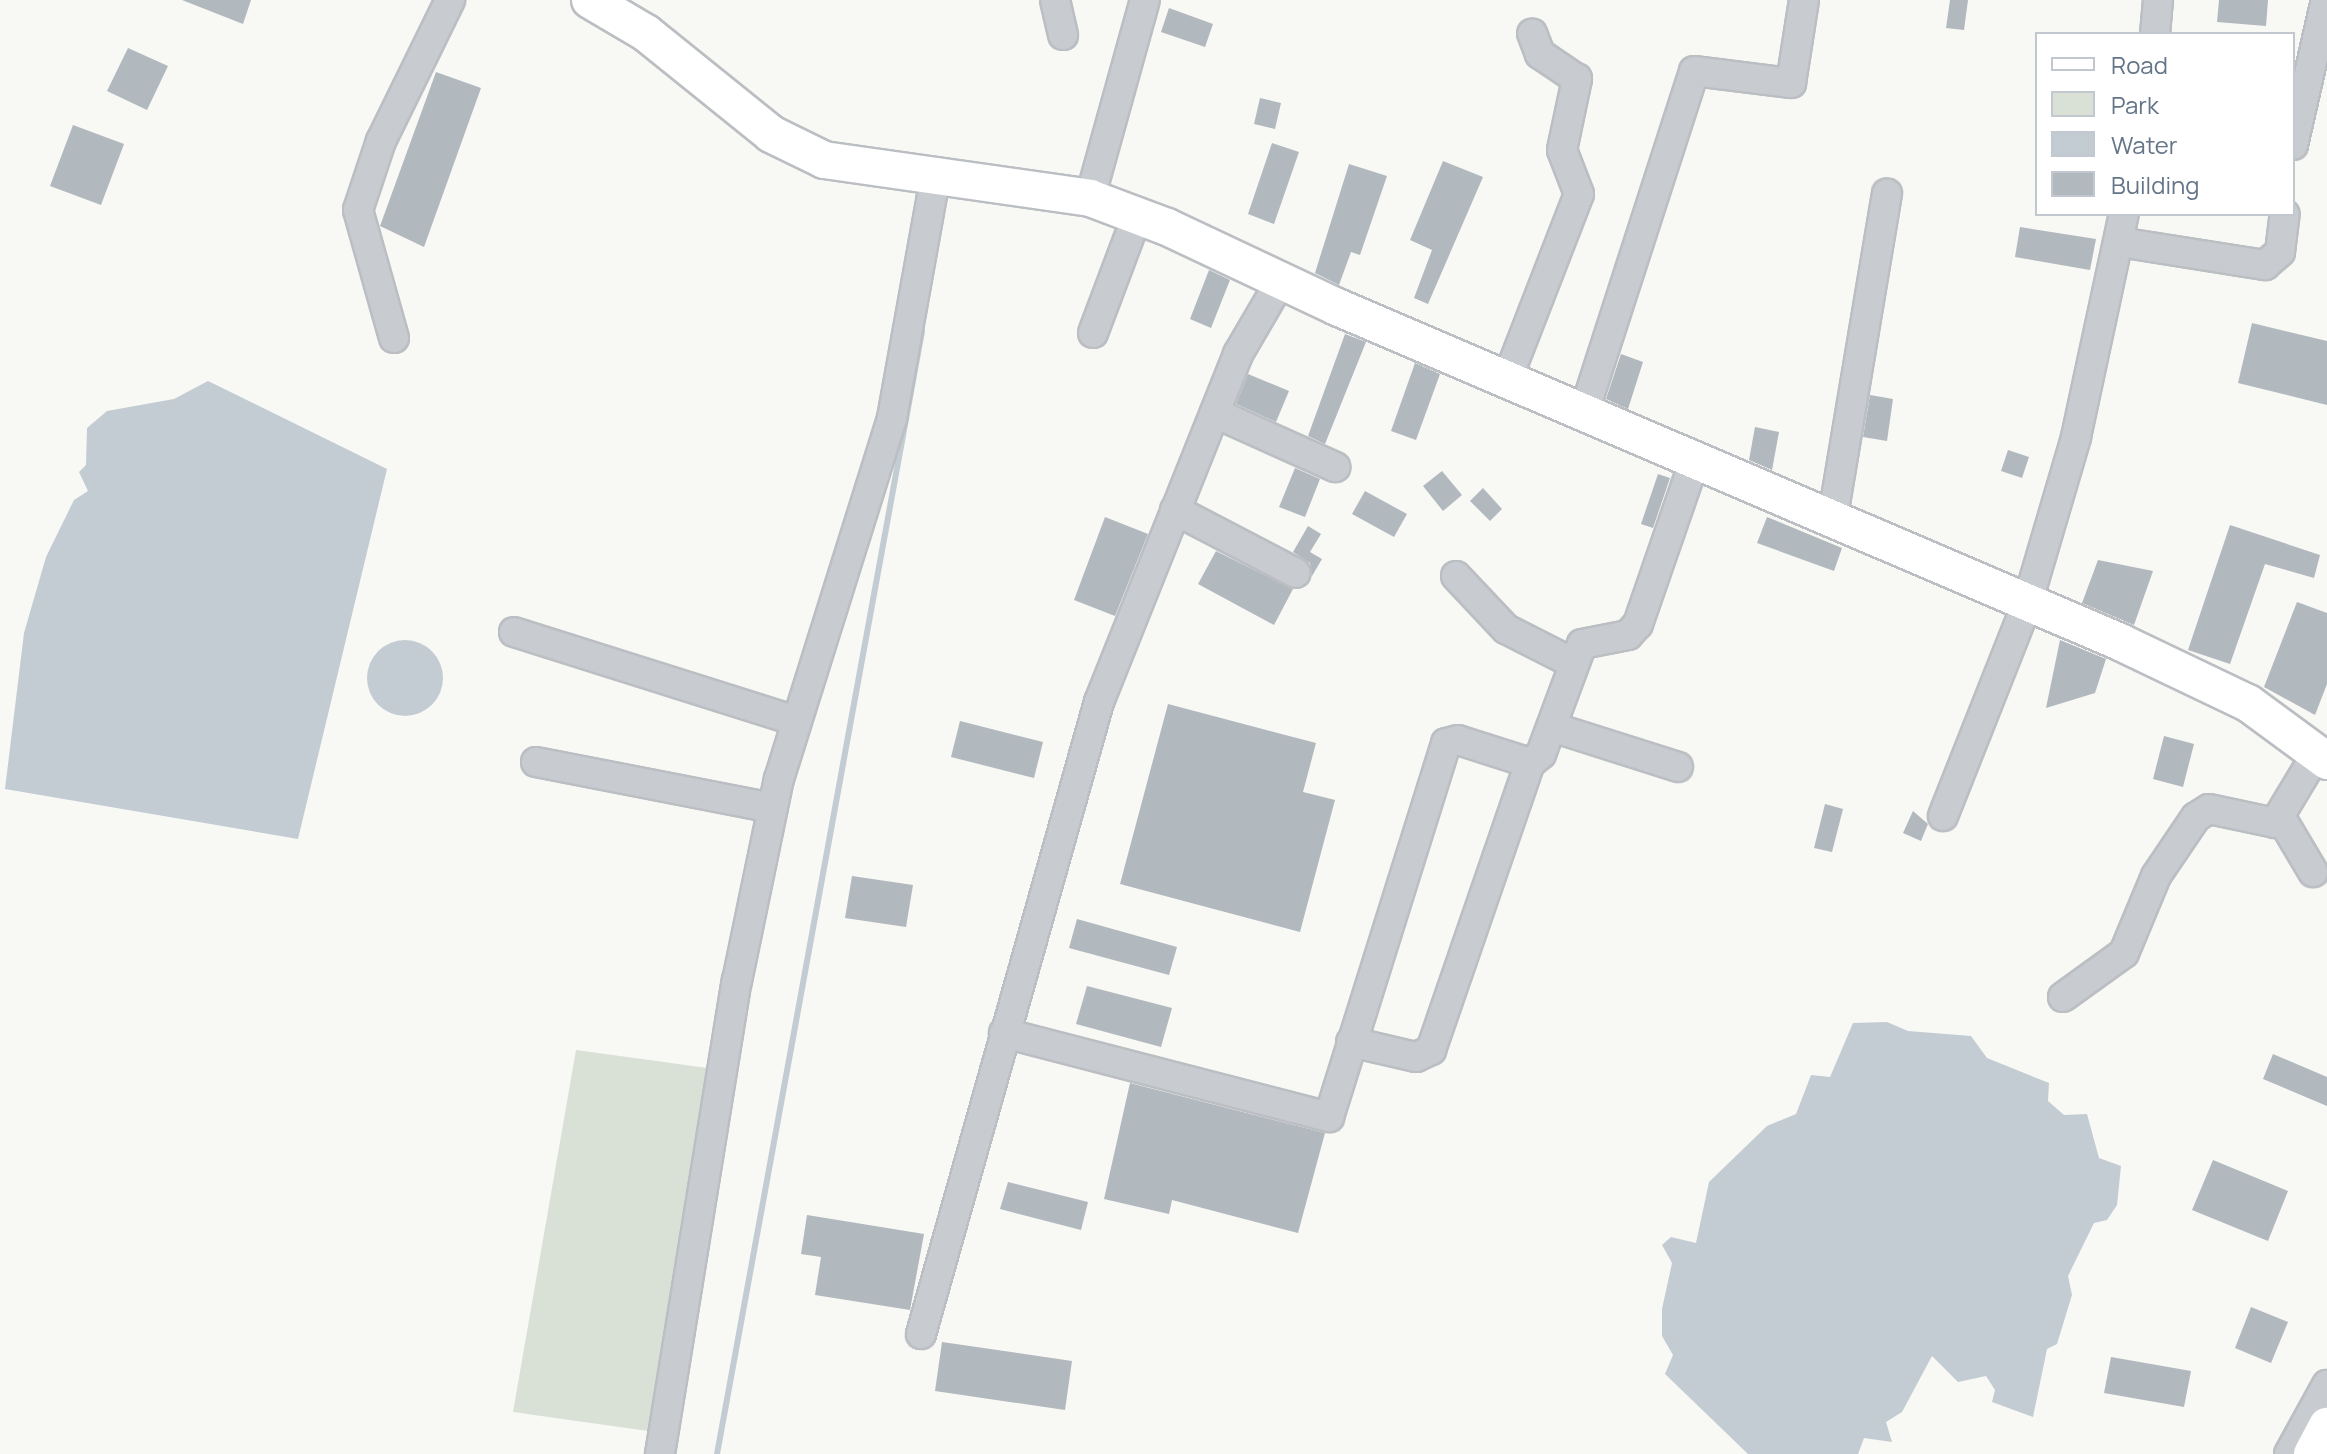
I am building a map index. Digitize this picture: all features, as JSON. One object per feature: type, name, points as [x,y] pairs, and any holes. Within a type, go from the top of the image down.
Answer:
[{"type":"main road","points":[[590,0],[646,33],[771,134],[824,160],[991,187],[1090,198],[1137,216],[1280,282],[1508,377],[1694,462],[2027,604],[2248,703],[2322,757]]},
{"type":"main road","points":[[2312,1454],[2327,1426]]},
{"type":"street","points":[[394,338],[358,210],[381,141],[450,0]]},
{"type":"street","points":[[1055,0],[1063,35]]},
{"type":"street","points":[[1090,198],[1145,0]]},
{"type":"street","points":[[1584,412],[1694,71],[1791,83],[1804,0]]},
{"type":"street","points":[[2155,32],[2158,0]]},
{"type":"street","points":[[2295,136],[2326,0]]},
{"type":"street","points":[[1508,377],[1579,194],[1562,150],[1577,79],[1540,54],[1532,33]]},
{"type":"street","points":[[660,1454],[773,808],[796,721],[892,418],[935,178]]},
{"type":"street","points":[[1832,522],[1887,194]]},
{"type":"street","points":[[1093,333],[1137,216]]},
{"type":"street","points":[[1943,816],[2027,604],[2076,437],[2124,216]]},
{"type":"street","points":[[2119,242],[2265,265],[2280,252],[2285,216]]},
{"type":"street","points":[[921,1334],[1099,702],[1215,413],[1280,282]]},
{"type":"street","points":[[1215,413],[1335,467]]},
{"type":"street","points":[[1351,1042],[1416,1057],[1431,1050],[1530,763],[1552,727],[1573,663],[1587,638],[1628,635],[1638,624],[1694,462]]},
{"type":"street","points":[[1175,510],[1296,573]]},
{"type":"street","points":[[1456,576],[1506,629],[1573,663]]},
{"type":"street","points":[[514,632],[796,721]]},
{"type":"street","points":[[1552,727],[1678,767]]},
{"type":"street","points":[[1004,1033],[1323,1118],[1332,1113],[1351,1042],[1446,743],[1458,740],[1530,763]]},
{"type":"street","points":[[2281,818],[2322,757]]},
{"type":"street","points":[[536,762],[773,808]]},
{"type":"street","points":[[2063,997],[2124,953],[2156,876],[2202,812],[2281,818]]},
{"type":"street","points":[[2281,818],[2313,872]]},
{"type":"street","points":[[2289,1454],[2327,1385]]},
{"type":"green space","points":[[576,1050],[722,1070],[662,1433],[513,1412]]},
{"type":"water","points":[[208,381],[387,469],[298,839],[5,789],[24,633],[46,557],[74,500],[88,491],[79,472],[86,465],[87,428],[107,411],[174,399]]},
{"type":"water","points":[[405,640],[420,643],[432,651],[440,663],[443,678],[440,693],[432,705],[420,713],[405,716],[390,713],[378,705],[370,693],[367,678],[370,663],[378,651],[390,643]]},
{"type":"water","points":[[1887,1022],[1908,1031],[1971,1036],[1987,1058],[2049,1083],[2048,1101],[2064,1115],[2087,1114],[2099,1158],[2121,1166],[2117,1205],[2107,1220],[2094,1223],[2068,1276],[2072,1295],[2057,1344],[2047,1349],[2033,1417],[1992,1402],[1995,1390],[1986,1376],[1958,1382],[1932,1356],[1902,1412],[1886,1422],[1892,1442],[1864,1438],[1858,1454],[1748,1454],[1665,1374],[1673,1355],[1662,1336],[1662,1309],[1672,1263],[1662,1245],[1671,1237],[1696,1243],[1709,1182],[1767,1126],[1796,1114],[1811,1075],[1830,1077],[1853,1023]]},
{"type":"building","points":[[182,0],[251,0],[243,24]]},
{"type":"building","points":[[1950,0],[1968,0],[1964,30],[1946,28]]},
{"type":"building","points":[[2219,0],[2268,0],[2266,26],[2217,22]]},
{"type":"building","points":[[1169,8],[1213,24],[1205,47],[1161,32]]},
{"type":"building","points":[[128,48],[168,66],[147,110],[107,91]]},
{"type":"building","points":[[436,72],[481,88],[424,247],[380,226]]},
{"type":"building","points":[[1260,98],[1281,103],[1275,129],[1254,124]]},
{"type":"building","points":[[73,125],[124,144],[101,205],[50,186]]},
{"type":"building","points":[[1272,143],[1299,152],[1274,224],[1248,214]]},
{"type":"building","points":[[1443,161],[1483,177],[1428,304],[1414,298],[1432,250],[1410,240]]},
{"type":"building","points":[[1349,164],[1387,176],[1360,255],[1351,252],[1339,285],[1315,273]]},
{"type":"building","points":[[2020,227],[2096,239],[2090,270],[2015,257]]},
{"type":"building","points":[[1209,270],[1230,280],[1211,328],[1190,319]]},
{"type":"building","points":[[2252,323],[2327,341],[2327,405],[2238,383]]},
{"type":"building","points":[[1345,334],[1366,342],[1325,444],[1308,436]]},
{"type":"building","points":[[1621,354],[1643,362],[1628,409],[1606,399]]},
{"type":"building","points":[[1415,363],[1440,374],[1416,440],[1391,431]]},
{"type":"building","points":[[1248,374],[1289,391],[1276,422],[1236,404]]},
{"type":"building","points":[[1870,395],[1893,399],[1887,441],[1863,437]]},
{"type":"building","points":[[1755,427],[1779,432],[1772,470],[1749,460]]},
{"type":"building","points":[[2008,450],[2029,457],[2022,478],[2001,471]]},
{"type":"building","points":[[1295,468],[1320,479],[1305,517],[1279,507]]},
{"type":"building","points":[[1442,471],[1462,495],[1443,511],[1423,486]]},
{"type":"building","points":[[1658,474],[1670,478],[1653,528],[1641,524]]},
{"type":"building","points":[[1483,488],[1502,509],[1490,521],[1470,501]]},
{"type":"building","points":[[1365,491],[1407,514],[1394,537],[1352,514]]},
{"type":"building","points":[[1105,517],[1148,534],[1115,616],[1074,600]]},
{"type":"building","points":[[1767,517],[1842,548],[1834,571],[1757,543]]},
{"type":"building","points":[[2230,525],[2320,555],[2314,578],[2265,564],[2230,664],[2188,650]]},
{"type":"building","points":[[1308,526],[1321,534],[1310,552],[1322,559],[1312,576],[1310,563],[1293,552]]},
{"type":"building","points":[[1216,551],[1293,589],[1274,625],[1198,584]]},
{"type":"building","points":[[2098,560],[2153,571],[2134,625],[2082,603]]},
{"type":"building","points":[[2297,602],[2327,613],[2327,684],[2315,715],[2264,687]]},
{"type":"building","points":[[2060,640],[2106,659],[2095,693],[2046,708]]},
{"type":"building","points":[[1168,704],[1316,743],[1303,792],[1335,800],[1300,932],[1120,884]]},
{"type":"building","points":[[960,721],[1043,742],[1034,778],[951,757]]},
{"type":"building","points":[[2164,736],[2194,744],[2183,787],[2153,779]]},
{"type":"building","points":[[1825,804],[1843,809],[1832,852],[1814,848]]},
{"type":"building","points":[[1913,811],[1928,824],[1921,841],[1903,833]]},
{"type":"building","points":[[852,876],[913,885],[906,927],[845,918]]},
{"type":"building","points":[[1077,919],[1177,947],[1169,975],[1069,948]]},
{"type":"building","points":[[1087,986],[1172,1008],[1161,1047],[1076,1024]]},
{"type":"building","points":[[2273,1054],[2327,1077],[2327,1106],[2263,1079]]},
{"type":"building","points":[[1130,1083],[1325,1133],[1298,1233],[1172,1200],[1169,1214],[1104,1199]]},
{"type":"building","points":[[2213,1160],[2288,1191],[2268,1241],[2192,1210]]},
{"type":"building","points":[[1008,1182],[1088,1202],[1081,1230],[1000,1209]]},
{"type":"building","points":[[807,1215],[924,1234],[910,1310],[815,1295],[821,1257],[801,1254]]},
{"type":"building","points":[[2251,1307],[2288,1322],[2271,1363],[2235,1348]]},
{"type":"building","points":[[942,1342],[1072,1361],[1065,1410],[935,1391]]},
{"type":"building","points":[[2111,1357],[2191,1371],[2184,1407],[2104,1393]]},
{"type":"waterway","points":[[717,1454],[922,332]]}]
